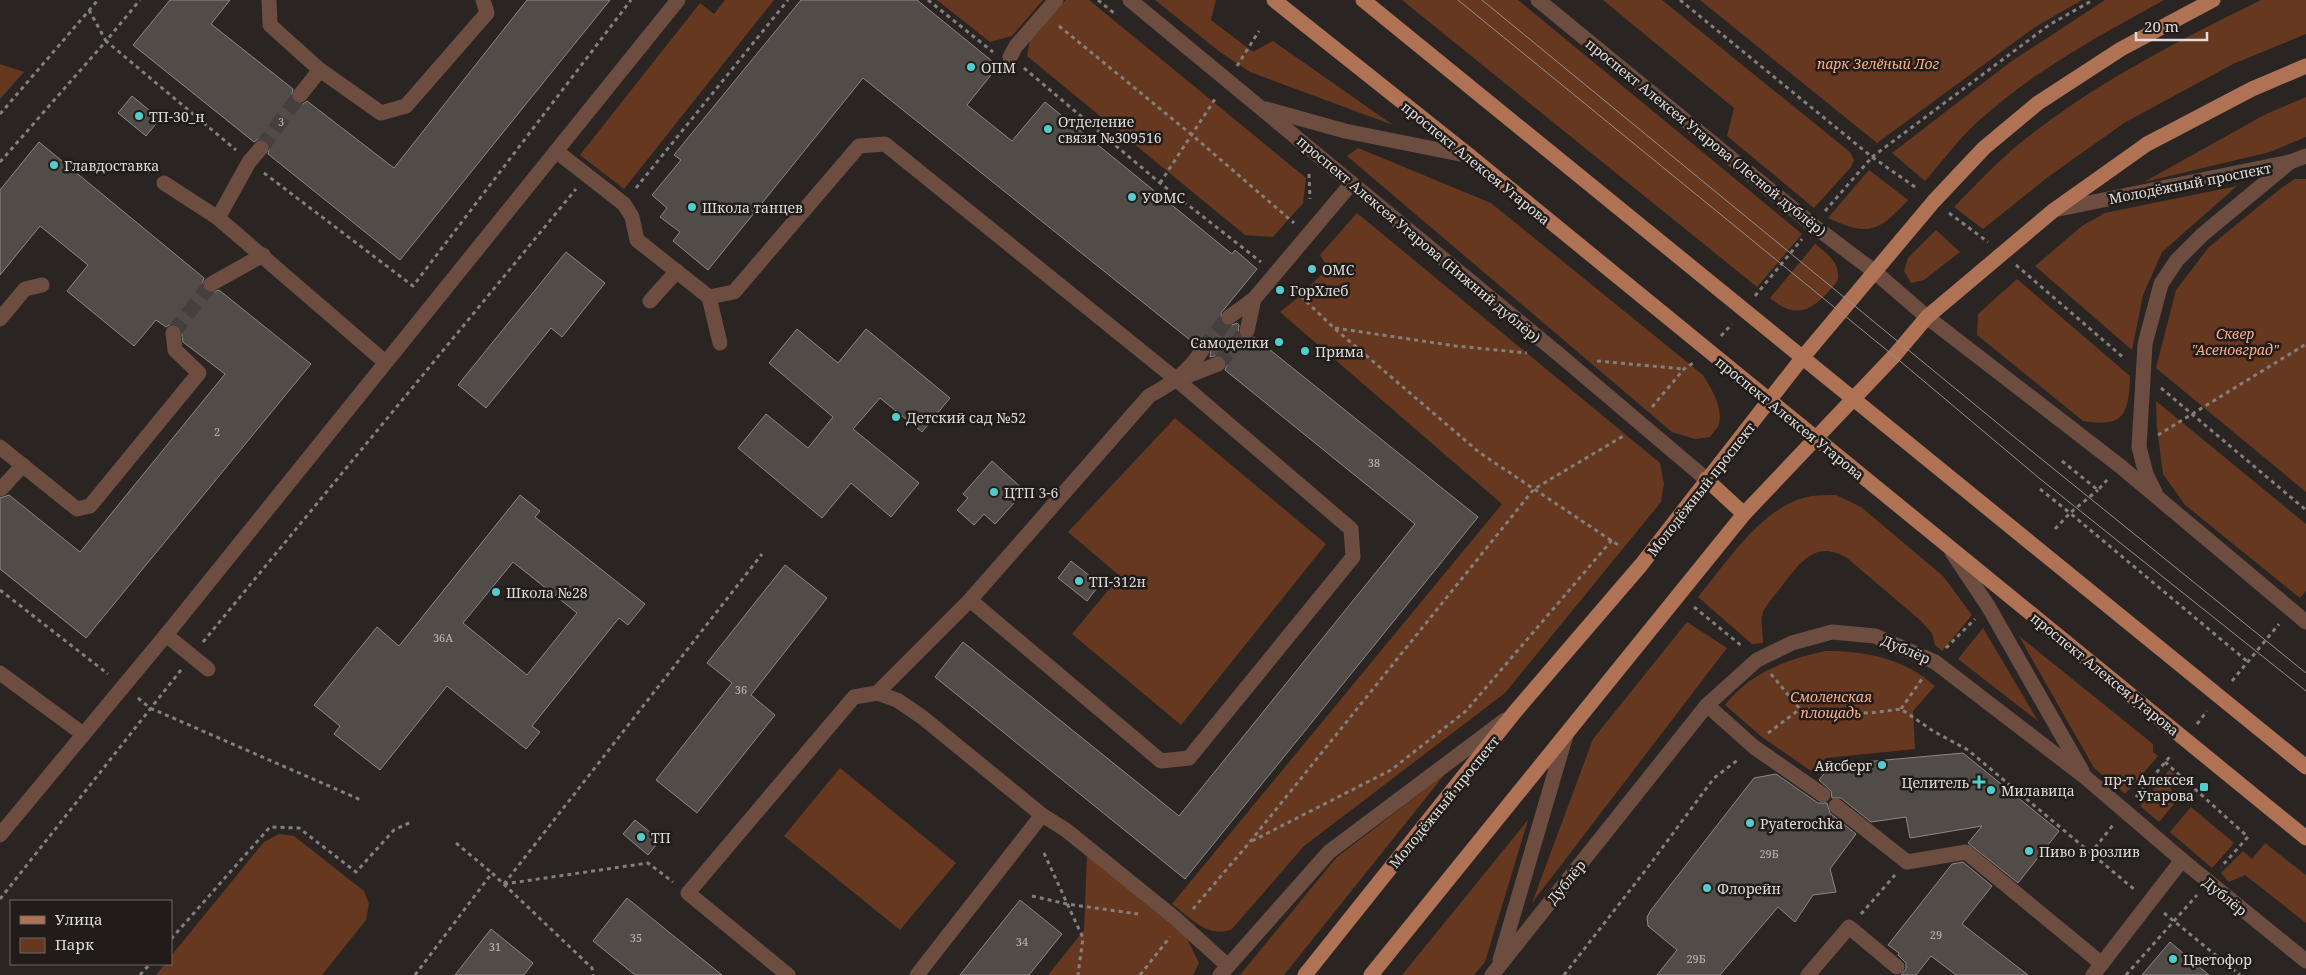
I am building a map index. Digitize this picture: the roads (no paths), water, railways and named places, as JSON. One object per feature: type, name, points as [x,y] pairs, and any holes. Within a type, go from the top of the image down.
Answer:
[{"type":"main road","name":"проспект Алексея Угарова","points":[[1274,0],[1470,156],[2306,838]]},
{"type":"main road","points":[[1363,0],[2306,767]]},
{"type":"main road","name":"Молодёжный проспект","points":[[1305,975],[1514,713],[1641,565],[1706,479],[1770,401],[1803,357],[1934,201],[1984,148],[2038,103],[2121,49],[2213,0]]},
{"type":"main road","name":"Молодёжный проспект","points":[[1371,975],[1744,514],[1894,356],[1927,317],[2054,210],[2147,144],[2252,89],[2306,66]]},
{"type":"main road","points":[[1706,479],[1744,514]]},
{"type":"street","points":[[269,0],[270,25],[320,70],[381,113],[406,106],[487,13],[483,0]]},
{"type":"street","points":[[0,835],[124,687],[384,362],[678,0]]},
{"type":"street","points":[[1010,57],[1016,46],[1056,0]]},
{"type":"street","name":"проспект Алексея Угарова (Нижний дублёр)","points":[[1130,0],[1562,357],[1706,479]]},
{"type":"street","name":"проспект Алексея Угарова (Лесной дублёр)","points":[[1538,0],[1814,226],[1875,272],[1927,317],[2120,466],[2304,617]]},
{"type":"street","points":[[300,95],[320,70]]},
{"type":"street","points":[[1262,108],[1345,131],[1470,156]]},
{"type":"street","points":[[709,297],[734,292],[858,146],[884,144],[1176,380],[1351,529],[1354,557],[1189,758],[1161,761],[970,600]]},
{"type":"street","points":[[218,218],[249,162],[262,148]]},
{"type":"street","points":[[556,151],[624,204],[632,217],[637,240],[709,297],[720,343]]},
{"type":"street","points":[[2290,162],[2306,156]]},
{"type":"street","name":"Молодёжный проспект","points":[[2054,210],[2290,162]]},
{"type":"street","name":"Молодёжный проспект","points":[[2158,498],[2146,474],[2139,447],[2144,344],[2162,284],[2177,260],[2242,200],[2290,162]]},
{"type":"street","points":[[164,182],[218,218],[263,255],[384,362]]},
{"type":"street","points":[[1229,318],[1254,299],[1351,184]]},
{"type":"street","points":[[211,284],[263,255]]},
{"type":"street","points":[[650,301],[677,271]]},
{"type":"street","points":[[0,319],[25,289],[42,285]]},
{"type":"street","points":[[1247,331],[1254,299]]},
{"type":"street","points":[[0,447],[77,509],[90,506],[199,373],[175,350],[173,333]]},
{"type":"street","points":[[1176,380],[1195,362],[1202,350]]},
{"type":"street","points":[[877,693],[970,600],[1149,396],[1176,380],[1218,364]]},
{"type":"street","points":[[1,489],[23,465]]},
{"type":"street","points":[[1947,544],[1988,606],[2086,777]]},
{"type":"street","name":"Дублёр","points":[[1495,972],[1707,705],[1757,660],[1792,643],[1832,632],[1874,636],[1935,662],[2086,777],[2182,860],[2306,961]]},
{"type":"street","points":[[166,635],[208,670]]},
{"type":"street","points":[[0,673],[83,734]]},
{"type":"street","points":[[788,975],[688,893],[854,697],[877,693],[897,700],[922,717],[1042,814],[1066,830],[1181,924],[1224,970],[1330,852],[1514,713]]},
{"type":"street","points":[[1707,705],[1754,747],[1822,795]]},
{"type":"street","name":"Молодёжный проспект","points":[[1495,972],[1566,733]]},
{"type":"street","points":[[1836,806],[1907,862],[1966,852],[2098,969],[2182,860]]},
{"type":"street","points":[[918,975],[1042,814]]},
{"type":"street","points":[[1808,975],[1849,927],[1897,967]]},
{"type":"tunnel","points":[[261,148],[300,95]]},
{"type":"tunnel","points":[[173,333],[211,284]]},
{"type":"tunnel","points":[[1202,350],[1229,317]]},
{"type":"tunnel","points":[[1218,364],[1247,331]]},
{"type":"tram line","points":[[1458,0],[1894,356],[2039,478],[2306,691]]},
{"type":"tram line","points":[[1482,0],[2018,440],[2306,673]]},
{"type":"place","name":"ОПМ","points":[[971,67]]},
{"type":"place","name":"ТП-30_н","points":[[139,116]]},
{"type":"place","name":"Отделение связи №309516","points":[[1048,129]]},
{"type":"place","name":"Главдоставка","points":[[54,165]]},
{"type":"place","name":"УФМС","points":[[1132,197]]},
{"type":"place","name":"Школа танцев","points":[[692,207]]},
{"type":"place","name":"ОМС","points":[[1312,269]]},
{"type":"place","name":"ГорХлеб","points":[[1280,290]]},
{"type":"place","name":"Самоделки","points":[[1279,342]]},
{"type":"place","name":"Прима","points":[[1305,351]]},
{"type":"place","name":"Детский сад №52","points":[[896,417]]},
{"type":"place","name":"ЦТП 3-6","points":[[994,492]]},
{"type":"place","name":"ТП-312н","points":[[1079,581]]},
{"type":"place","name":"Школа №28","points":[[496,592]]},
{"type":"place","name":"Айсберг","points":[[1882,765]]},
{"type":"place","name":"Целитель","points":[[1979,782]]},
{"type":"place","name":"пр-т Алексея Угарова","points":[[2204,787]]},
{"type":"place","name":"Милавица","points":[[1991,790]]},
{"type":"place","name":"Pyaterochka","points":[[1750,823]]},
{"type":"place","name":"ТП","points":[[641,837]]},
{"type":"place","name":"Пиво в розлив","points":[[2029,851]]},
{"type":"place","name":"Флорейн","points":[[1707,888]]},
{"type":"place","name":"Цветофор","points":[[2173,959]]},
{"type":"park label","name":"парк Зелёный Лог","points":[[1878,63]]},
{"type":"park label","name":"Сквер \"Асеновград\"","points":[[2235,342]]},
{"type":"park label","name":"Смоленская площадь","points":[[1831,704]]}]
